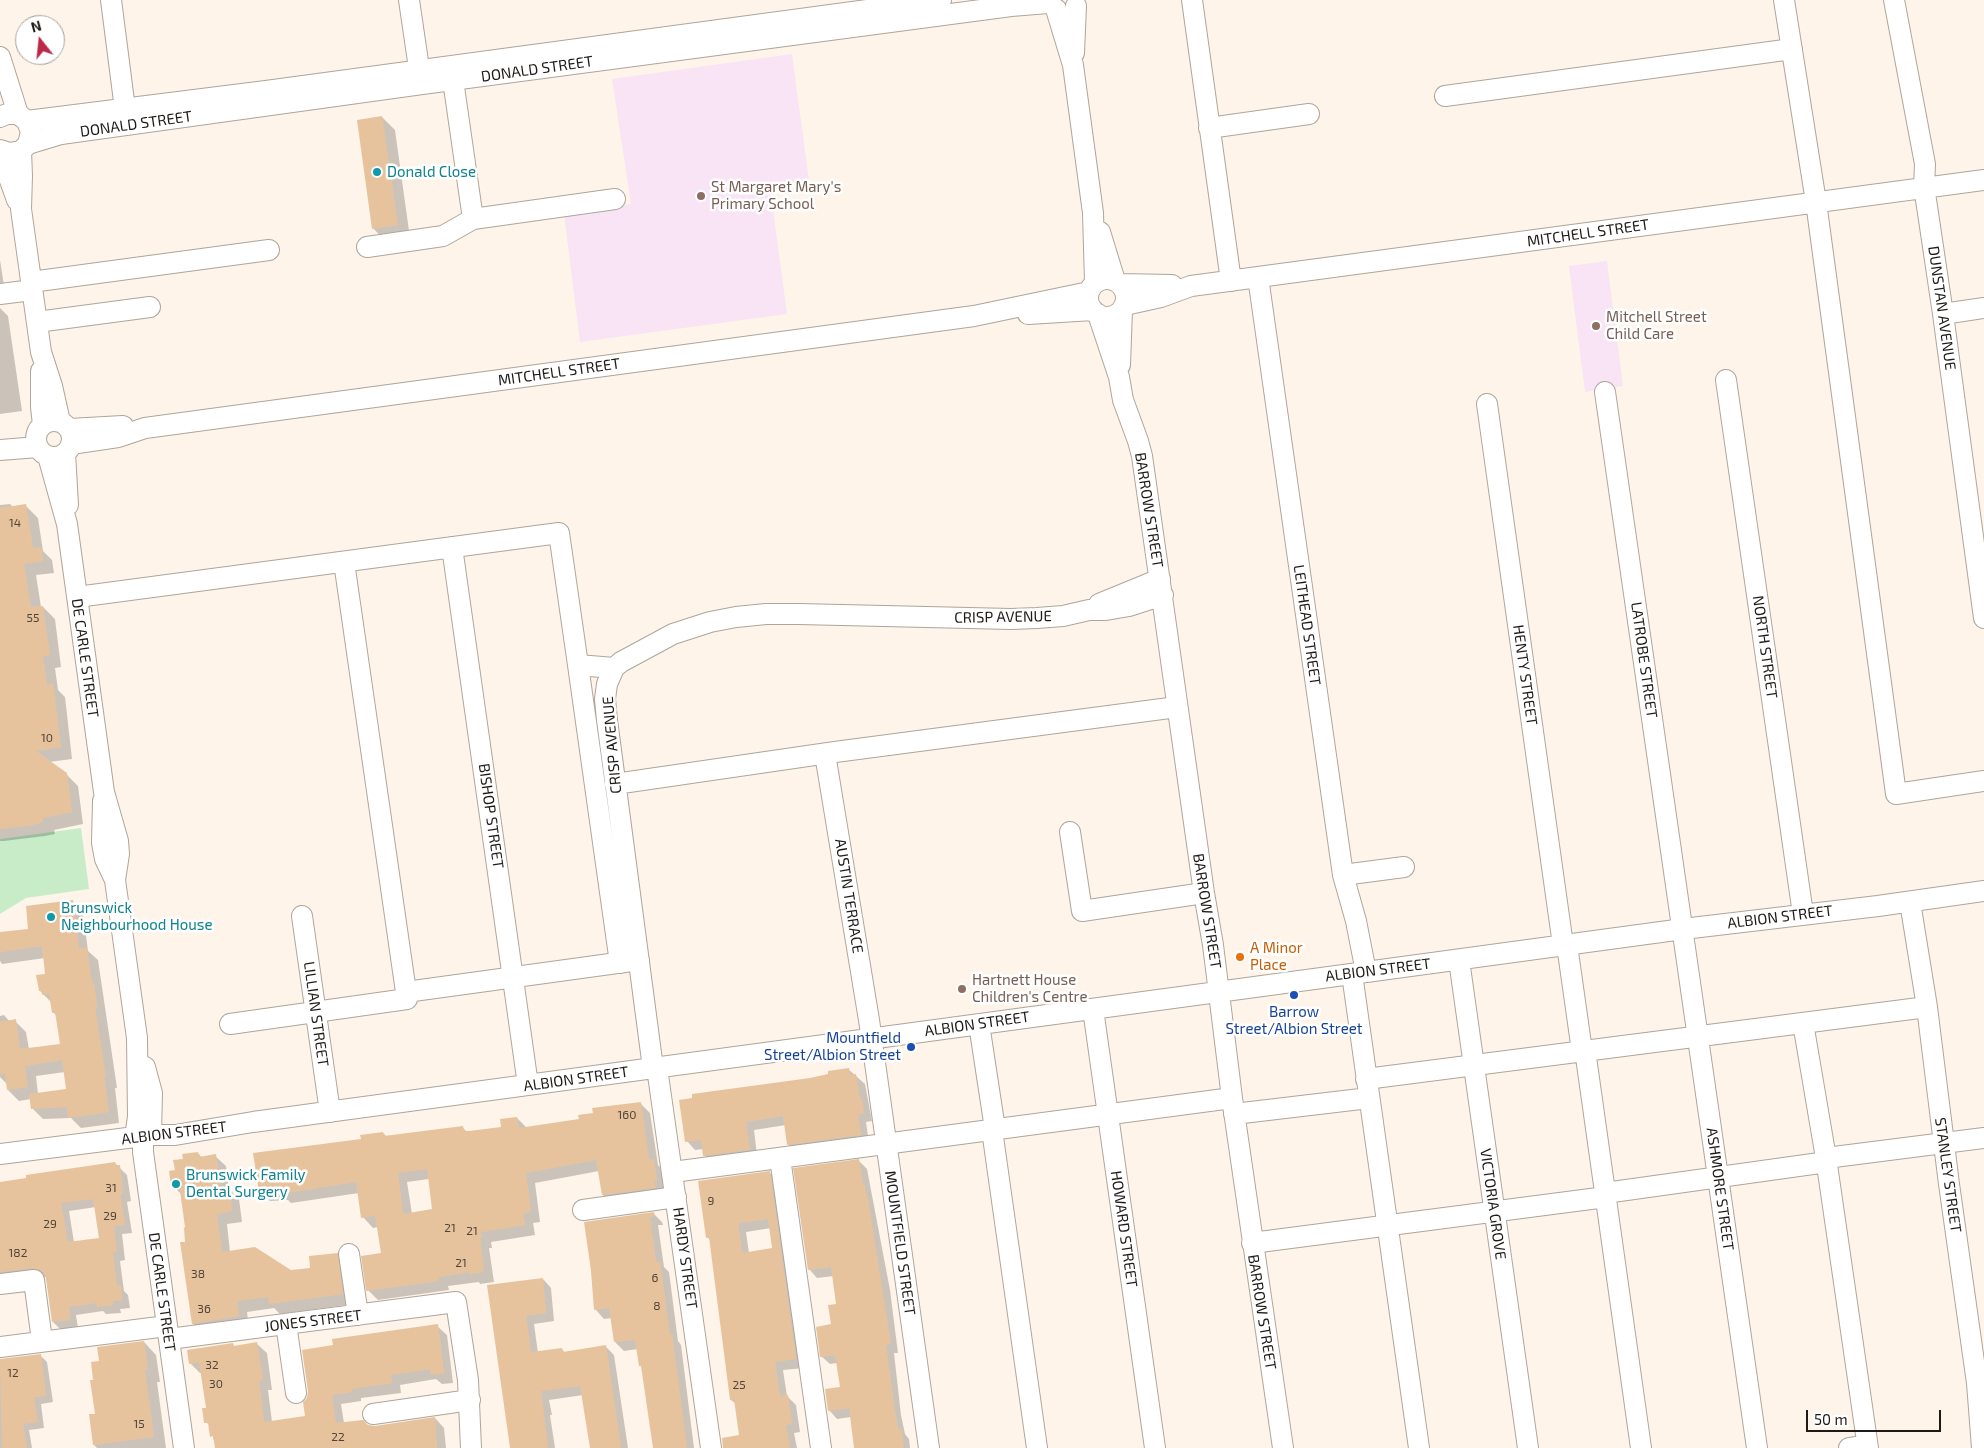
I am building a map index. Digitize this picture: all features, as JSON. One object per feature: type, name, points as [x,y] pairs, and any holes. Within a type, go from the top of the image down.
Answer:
[{"type":"street","points":[[111,0],[125,109]]},
{"type":"street","points":[[409,0],[420,77]]},
{"type":"street","name":"DONALD STREET","points":[[15,117],[125,109],[420,77],[453,80],[941,0]]},
{"type":"street","points":[[1192,0],[1231,281]]},
{"type":"street","points":[[1784,0],[1816,202],[1896,794],[1984,781]]},
{"type":"street","name":"DUNSTAN AVENUE","points":[[1894,0],[1925,164],[1924,187],[1984,618]]},
{"type":"street","name":"DONALD STREET","points":[[13,149],[40,138],[62,134],[420,77],[732,35],[1011,6],[1050,4],[1066,10],[1082,2]]},
{"type":"street","name":"BARROW STREET","points":[[1073,65],[1082,2]]},
{"type":"street","name":"BARROW STREET","points":[[1050,4],[1073,65],[1093,213],[1094,300],[1119,377],[1123,400],[1142,456],[1213,945],[1252,1243],[1283,1448]]},
{"type":"street","points":[[1445,96],[1792,49]]},
{"type":"street","points":[[0,57],[15,117]]},
{"type":"street","points":[[453,80],[473,219]]},
{"type":"street","points":[[1209,128],[1309,114]]},
{"type":"street","name":"DE CARLE STREET","points":[[15,117],[31,132],[13,149],[10,182],[20,209],[41,352],[52,386],[54,439],[104,792],[118,841],[119,854],[115,880],[136,1038],[152,1093],[143,1136],[143,1152],[184,1448]]},
{"type":"street","name":"MITCHELL STREET","points":[[1118,283],[1192,286],[1984,180]]},
{"type":"street","points":[[367,247],[443,236],[473,219],[614,199]]},
{"type":"street","name":"BARROW STREET","points":[[1093,213],[1118,283]]},
{"type":"street","points":[[0,294],[32,286],[269,250]]},
{"type":"street","name":"LEITHEAD STREET","points":[[1258,277],[1343,875],[1356,921],[1368,1088],[1419,1448]]},
{"type":"street","points":[[1105,279],[1118,283],[1126,294],[1123,308],[1113,316],[1103,316],[1094,300],[1105,279]]},
{"type":"street","name":"MITCHELL STREET","points":[[1123,308],[1192,286]]},
{"type":"street","name":"MITCHELL STREET","points":[[0,442],[118,436],[145,428],[1094,300]]},
{"type":"street","points":[[37,322],[150,307]]},
{"type":"street","name":"BARROW STREET","points":[[1119,377],[1123,308]]},
{"type":"street","points":[[1943,314],[1984,308]]},
{"type":"street","name":"NORTH STREET","points":[[1726,380],[1803,914]]},
{"type":"street","name":"LATROBE STREET","points":[[1605,392],[1683,929]]},
{"type":"street","name":"HENTY STREET","points":[[1487,404],[1565,945],[1584,1051],[1641,1448]]},
{"type":"street","name":"MITCHELL STREET","points":[[0,450],[54,439]]},
{"type":"street","points":[[77,597],[559,533],[600,833],[629,962],[406,992]]},
{"type":"street","name":"BISHOP STREET","points":[[452,547],[528,1085]]},
{"type":"street","points":[[230,1024],[407,999],[344,562]]},
{"type":"street","name":"CRISP AVENUE","points":[[655,1068],[629,962],[621,829],[605,699],[607,684],[614,668],[642,649],[673,634],[710,622],[736,618],[766,614],[1011,619],[1063,616],[1089,610],[1108,599],[1161,587]]},
{"type":"street","points":[[578,665],[614,668]]},
{"type":"street","points":[[615,784],[1177,707]]},
{"type":"street","name":"AUSTIN TERRACE","points":[[825,754],[871,1039]]},
{"type":"street","points":[[600,833],[621,829]]},
{"type":"street","points":[[1070,832],[1082,911],[1204,893]]},
{"type":"street","points":[[1343,875],[1404,867]]},
{"type":"street","name":"ALBION STREET","points":[[0,1154],[143,1136],[194,1132],[528,1085],[1093,1010],[1217,982],[1359,973],[1984,891]]},
{"type":"street","name":"STANLEY STREET","points":[[1910,902],[1927,1007],[1943,1144],[1977,1383],[1982,1443]]},
{"type":"street","name":"LILLIAN STREET","points":[[302,916],[330,1112]]},
{"type":"street","name":"ASHMORE STREET","points":[[1683,929],[1757,1448]]},
{"type":"street","name":"VICTORIA GROVE","points":[[1459,960],[1528,1448]]},
{"type":"street","points":[[673,1172],[1108,1115],[1233,1106],[1368,1088],[1473,1065],[1927,1007]]},
{"type":"street","name":"HOWARD STREET","points":[[1093,1010],[1155,1448]]},
{"type":"street","points":[[1803,1023],[1827,1160],[1861,1447]]},
{"type":"street","points":[[979,1024],[1037,1448]]},
{"type":"street","name":"MOUNTFIELD STREET","points":[[871,1039],[929,1448]]},
{"type":"street","name":"HARDY STREET","points":[[655,1068],[673,1172],[711,1448]]},
{"type":"street","points":[[1252,1243],[1494,1212],[1718,1176],[1984,1138]]},
{"type":"street","points":[[780,1158],[821,1448]]},
{"type":"street","points":[[583,1210],[676,1197]]},
{"type":"street","points":[[349,1254],[358,1315]]},
{"type":"street","points":[[0,1284],[34,1280],[42,1341]]},
{"type":"street","name":"JONES STREET","points":[[0,1347],[42,1341],[286,1324],[456,1302],[470,1400]]},
{"type":"street","points":[[286,1324],[296,1393]]},
{"type":"street","points":[[373,1414],[470,1400],[471,1448]]},
{"type":"shaded area","name":"St Margaret Mary's Primary School","points":[[792,54],[809,181],[770,187],[787,314],[580,342],[564,214],[631,204],[612,79]]},
{"type":"shaded area","name":"Mitchell Street Child Care","points":[[1607,261],[1623,386],[1585,392],[1569,266]]},
{"type":"green space","points":[[81,828],[89,889],[26,898],[0,914],[0,839]]},
{"type":"building","name":"Donald Close","points":[[382,116],[398,225],[372,229],[357,120]]},
{"type":"building","points":[[26,504],[33,548],[41,547],[43,561],[24,564],[31,607],[43,606],[50,655],[43,656],[47,685],[53,684],[61,747],[36,751],[67,773],[72,812],[43,818],[43,822],[33,825],[0,829],[0,508]]},
{"type":"building","points":[[73,900],[79,948],[87,948],[92,983],[94,982],[97,1008],[95,1008],[106,1077],[104,1077],[109,1112],[68,1118],[67,1107],[31,1109],[29,1094],[66,1089],[62,1060],[25,1066],[28,1087],[7,1090],[5,1074],[0,1074],[0,1022],[16,1019],[20,1049],[60,1044],[55,1012],[52,1013],[49,994],[42,995],[42,991],[39,991],[36,975],[45,974],[42,946],[0,952],[0,932],[28,929],[26,906]]},
{"type":"building","points":[[849,1068],[850,1075],[856,1074],[864,1113],[858,1114],[861,1135],[787,1145],[783,1116],[746,1122],[750,1149],[703,1156],[701,1140],[685,1142],[679,1100],[692,1098],[692,1094],[810,1078],[828,1074],[828,1071]]},
{"type":"building","points":[[641,1102],[649,1160],[654,1159],[657,1181],[654,1181],[656,1188],[602,1195],[596,1160],[526,1173],[531,1212],[523,1213],[525,1225],[481,1232],[484,1272],[469,1274],[469,1272],[439,1277],[439,1281],[366,1291],[361,1256],[381,1253],[375,1216],[361,1218],[356,1182],[280,1194],[280,1191],[259,1192],[253,1153],[361,1139],[360,1135],[383,1132],[384,1136],[463,1126],[464,1131],[501,1127],[500,1119],[517,1117],[519,1128],[579,1119],[578,1115],[593,1113],[592,1108]],"holes":[[[427,1169],[432,1209],[403,1214],[398,1173]]]},
{"type":"building","points":[[198,1152],[199,1157],[216,1154],[221,1188],[229,1187],[232,1211],[217,1214],[222,1252],[255,1247],[291,1270],[310,1268],[309,1256],[338,1253],[343,1294],[269,1304],[268,1297],[237,1301],[239,1316],[192,1324],[180,1242],[185,1242],[185,1227],[179,1184],[171,1186],[169,1171],[175,1170],[173,1160],[183,1159],[182,1154]]},
{"type":"building","points":[[859,1159],[868,1200],[891,1344],[886,1345],[894,1405],[898,1429],[901,1429],[904,1448],[854,1448],[849,1408],[828,1411],[825,1389],[840,1387],[835,1355],[820,1357],[816,1327],[831,1324],[828,1305],[836,1304],[831,1267],[808,1270],[793,1168]]},
{"type":"building","points":[[115,1162],[116,1165],[120,1165],[123,1193],[120,1194],[125,1225],[114,1226],[117,1252],[113,1253],[117,1286],[121,1285],[122,1300],[113,1301],[113,1305],[97,1307],[96,1303],[69,1307],[70,1320],[52,1322],[46,1278],[43,1272],[33,1268],[0,1272],[0,1182],[26,1178],[26,1175]],"holes":[[[93,1199],[99,1238],[68,1242],[61,1203]]]},
{"type":"building","points":[[770,1171],[796,1359],[775,1362],[780,1396],[788,1395],[792,1424],[786,1425],[790,1448],[723,1448],[722,1438],[739,1435],[734,1400],[730,1400],[709,1237],[706,1238],[698,1181]],"holes":[[[768,1219],[772,1248],[742,1253],[738,1223]]]},
{"type":"building","points":[[654,1212],[655,1216],[650,1217],[656,1262],[660,1262],[670,1335],[672,1334],[687,1448],[653,1448],[641,1366],[639,1366],[635,1340],[614,1342],[609,1308],[594,1310],[584,1222]]},
{"type":"building","points":[[543,1278],[546,1313],[526,1316],[531,1352],[562,1348],[563,1352],[606,1345],[621,1448],[590,1448],[580,1386],[541,1391],[548,1448],[510,1448],[487,1285]]},
{"type":"building","points":[[438,1324],[444,1373],[431,1375],[430,1369],[391,1375],[392,1383],[352,1389],[352,1392],[332,1395],[336,1423],[363,1420],[368,1425],[375,1426],[435,1417],[437,1448],[215,1448],[213,1436],[210,1437],[208,1423],[204,1423],[202,1408],[206,1408],[199,1362],[189,1364],[187,1350],[233,1343],[234,1346],[257,1342],[263,1380],[259,1381],[264,1422],[305,1416],[303,1402],[307,1398],[308,1391],[302,1350],[333,1345],[332,1339]]},
{"type":"building","points":[[144,1341],[148,1369],[145,1370],[154,1437],[93,1445],[89,1414],[95,1414],[90,1380],[93,1380],[91,1362],[99,1361],[97,1347]]},
{"type":"building","points":[[41,1354],[46,1396],[34,1397],[38,1422],[23,1424],[27,1448],[2,1448],[0,1359]]},
{"type":"place","name":"Donald Close","points":[[377,172]]},
{"type":"place","name":"St Margaret Mary's Primary School","points":[[701,196]]},
{"type":"place","name":"Mitchell Street Child Care","points":[[1596,326]]},
{"type":"place","name":"Brunswick Neighbourhood House","points":[[51,917]]},
{"type":"place","name":"A Minor Place","points":[[1240,957]]},
{"type":"place","name":"Hartnett House Children's Centre","points":[[962,989]]},
{"type":"place","name":"Barrow Street/Albion Street","points":[[1294,995]]},
{"type":"place","name":"Mountfield Street/Albion Street","points":[[911,1047]]},
{"type":"place","name":"Brunswick Family Dental Surgery","points":[[176,1184]]}]
